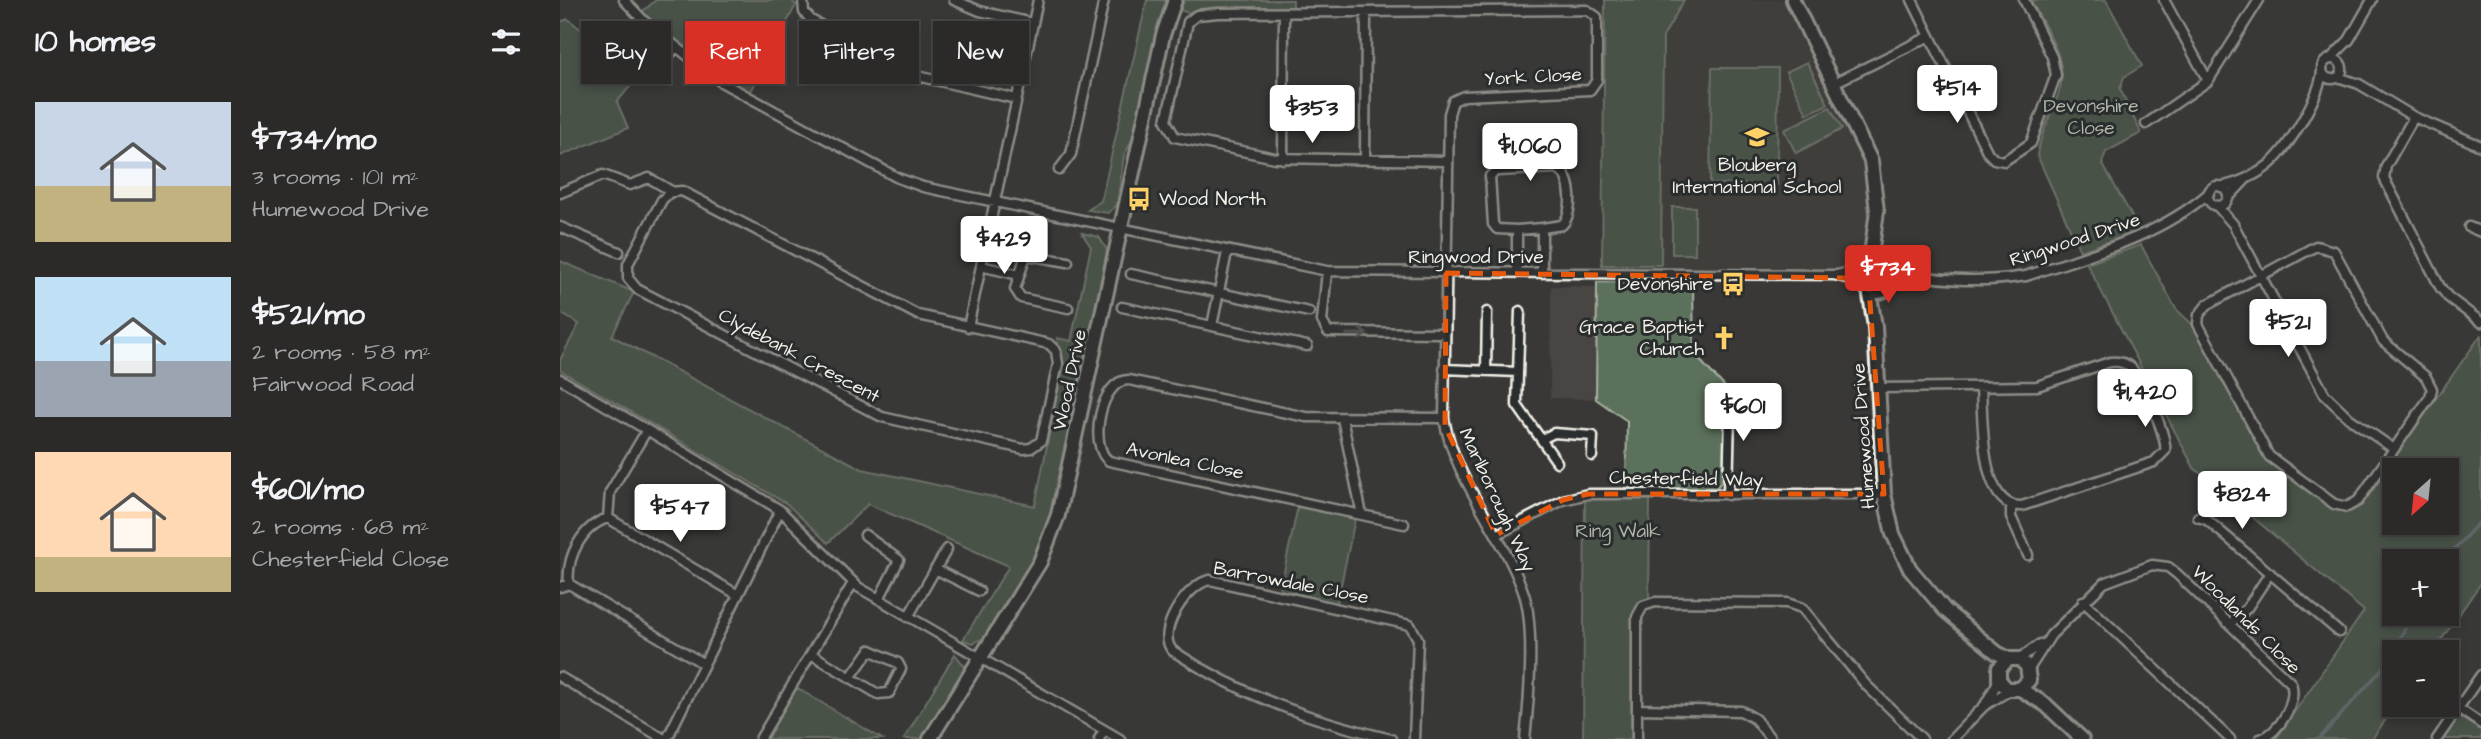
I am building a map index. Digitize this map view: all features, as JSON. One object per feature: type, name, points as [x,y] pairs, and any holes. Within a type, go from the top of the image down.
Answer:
[{"type":"street","name":"Ringwood Drive","points":[[624,0],[639,17],[737,92],[898,178],[994,202],[1327,271],[1866,276]]},
{"type":"street","points":[[803,0],[804,12],[811,20],[909,74],[1016,99]]},
{"type":"street","points":[[954,0],[980,11],[1032,23]]},
{"type":"street","points":[[968,327],[1038,0]]},
{"type":"street","points":[[1059,170],[1071,155],[1104,0]]},
{"type":"street","name":"Wood Drive","points":[[930,739],[1040,562],[1058,515],[1163,35],[1175,0]]},
{"type":"street","name":"Humewood Drive","points":[[1793,0],[1871,161],[1876,189],[1877,227],[1866,276],[1875,327],[1884,494],[1893,534],[1910,569],[1931,595],[2007,667]]},
{"type":"street","points":[[1912,0],[1987,153],[2004,161],[2031,143],[2056,75],[2052,57],[2024,0]]},
{"type":"street","points":[[2164,0],[2207,81]]},
{"type":"street","points":[[2146,124],[2207,81],[2259,0]]},
{"type":"street","points":[[2315,97],[2337,78],[2349,40],[2372,0]]},
{"type":"street","name":"York Close","points":[[1446,273],[1449,108],[1460,96],[1583,92],[1593,88],[1597,80],[1597,17],[1587,10],[1207,13],[1192,18],[1185,27],[1166,121],[1175,137],[1283,159],[1447,161]]},
{"type":"street","points":[[1365,159],[1366,12]]},
{"type":"street","points":[[1283,159],[1284,13]]},
{"type":"street","points":[[1834,83],[1930,36]]},
{"type":"street","points":[[2216,206],[2228,199],[2247,178],[2279,155],[2315,97],[2324,62],[2349,40]]},
{"type":"street","points":[[671,53],[676,47]]},
{"type":"street","points":[[2330,59],[2339,61],[2359,84],[2414,117],[2481,146]]},
{"type":"street","points":[[2322,71],[2326,76],[2359,84]]},
{"type":"street","points":[[2414,117],[2386,166],[2386,186],[2440,287],[2448,297],[2481,322]]},
{"type":"street","points":[[1557,168],[1564,172],[1569,207],[1567,220],[1562,225],[1542,228],[1497,229],[1493,224],[1489,178],[1496,171],[1557,168]]},
{"type":"street","points":[[560,193],[603,175],[630,185],[649,178],[673,191]]},
{"type":"street","points":[[2247,178],[2214,188],[2209,193],[2210,200],[2233,224],[2325,395],[2349,418],[2394,449]]},
{"type":"street","points":[[2221,187],[2227,192],[2233,224]]},
{"type":"street","name":"Clydebank Crescent","points":[[673,191],[686,193],[910,312],[968,327],[1044,342],[1056,351],[1058,363],[1044,433],[1035,446],[1023,449],[882,417],[633,286],[628,278],[628,264],[662,200],[673,191]]},
{"type":"street","name":"Ringwood Drive","points":[[1888,266],[1925,276],[2007,279],[2026,276],[2143,237],[2189,211],[2209,193]]},
{"type":"street","name":"Ringwood Drive","points":[[2189,211],[2216,206]]},
{"type":"street","points":[[560,226],[619,252]]},
{"type":"street","name":"Humewood Drive","points":[[1875,327],[1887,287],[1888,266],[1877,227]]},
{"type":"street","points":[[2469,227],[2481,232]]},
{"type":"street","points":[[1542,228],[1542,273]]},
{"type":"street","points":[[1517,230],[1517,273]]},
{"type":"street","points":[[2316,246],[2329,248],[2339,257],[2383,341],[2431,385],[2430,397],[2358,501],[2347,507],[2334,504],[2269,456],[2198,324],[2204,308],[2262,276],[2316,246]]},
{"type":"street","points":[[1212,326],[1227,252]]},
{"type":"street","points":[[1068,262],[1028,254],[1023,259],[1015,289],[1018,296],[1068,308]]},
{"type":"street","points":[[981,266],[1019,275]]},
{"type":"street","points":[[1866,276],[1888,266]]},
{"type":"street","points":[[1327,271],[1322,321],[1328,332],[1444,333]]},
{"type":"street","name":"Marlborough Way","points":[[1446,273],[1444,418],[1455,455],[1496,535],[1527,605],[1525,739]]},
{"type":"street","points":[[1131,274],[1309,312]]},
{"type":"street","name":"Ringwood Drive","points":[[1834,275],[1866,276]]},
{"type":"street","points":[[1866,276],[1887,287]]},
{"type":"street","name":"Ringwood Drive","points":[[1887,287],[1925,276]]},
{"type":"street","points":[[1122,307],[1307,346]]},
{"type":"street","points":[[1486,371],[1487,312]]},
{"type":"street","points":[[1520,312],[1517,405],[1557,462]]},
{"type":"street","points":[[1879,388],[2036,386],[2110,362],[2122,362],[2135,372],[2166,438],[2165,451],[2154,462],[2022,506],[2011,505],[2001,495],[1985,462],[1981,387]]},
{"type":"street","points":[[1444,369],[1518,372]]},
{"type":"street","points":[[560,379],[780,510],[853,583],[1120,739]]},
{"type":"street","name":"Avonlea Close","points":[[1404,524],[1113,462],[1101,455],[1097,447],[1107,391],[1113,384],[1123,380],[1294,416],[1444,418]]},
{"type":"street","points":[[1728,495],[1730,413],[1744,399],[1768,398]]},
{"type":"street","points":[[1342,418],[1362,515]]},
{"type":"street","points":[[608,518],[610,492],[647,430]]},
{"type":"street","points":[[1542,439],[1554,433],[1593,436],[1592,456]]},
{"type":"street","name":"Chesterfield Way","points":[[1496,535],[1578,496],[1884,494]]},
{"type":"street","points":[[2011,505],[2011,517],[2028,555]]},
{"type":"street","points":[[560,677],[665,739],[780,510]]},
{"type":"street","points":[[2198,517],[2207,520],[2339,632]]},
{"type":"street","points":[[608,518],[589,527],[569,562],[564,585],[704,664]]},
{"type":"street","points":[[608,518],[738,595]]},
{"type":"street","points":[[864,535],[899,560],[879,599]]},
{"type":"street","points":[[908,617],[947,549]]},
{"type":"street","name":"Woodlands Close","points":[[2007,667],[2051,635],[2083,601],[2111,579],[2152,565],[2162,565],[2173,570],[2288,679],[2294,692],[2291,704],[2272,732],[2260,739]]},
{"type":"street","points":[[935,569],[979,591]]},
{"type":"street","points":[[2230,624],[2246,608],[2270,573]]},
{"type":"street","name":"Barrowdale Close","points":[[1391,739],[1319,721],[1235,688],[1173,652],[1167,645],[1166,631],[1190,590],[1201,582],[1215,581],[1410,625],[1418,639],[1414,739]]},
{"type":"street","points":[[760,739],[853,583]]},
{"type":"street","points":[[2083,601],[2230,739]]},
{"type":"street","points":[[1637,739],[1637,621],[1643,606],[1655,602],[1787,603],[1807,611],[1866,685],[1922,739]]},
{"type":"street","name":"Woodlands Close","points":[[2022,682],[2051,635]]},
{"type":"street","points":[[811,654],[850,678],[884,695],[890,691],[901,669],[898,663],[870,650],[850,678]]},
{"type":"street","points":[[2007,667],[2082,739]]},
{"type":"street","points":[[2007,667],[2022,682]]},
{"type":"street","points":[[1952,739],[1984,706],[2007,667]]},
{"type":"street","points":[[2459,707],[2481,675]]},
{"type":"street","points":[[1984,706],[2022,682]]},
{"type":"street","points":[[1637,709],[1741,711],[1755,719],[1771,739]]},
{"type":"street","points":[[2459,709],[2481,724]]},
{"type":"street","points":[[2437,739],[2452,717]]},
{"type":"street","points":[[1099,739],[1104,730]]},
{"type":"highlighted area","points":[[1446,273],[1847,278],[1869,289],[1884,494],[1588,494],[1563,500],[1496,535],[1445,426]]},
{"type":"shaded area","name":"Blouberg International School","points":[[1684,0],[1783,0],[1863,160],[1869,202],[1868,245],[1863,259],[1844,271],[1661,270],[1663,37]]},
{"type":"shaded area","points":[[1551,286],[1597,287],[1596,399],[1550,398]]},
{"type":"green space","points":[[656,0],[791,0],[796,5],[785,26],[785,21],[685,21],[685,47],[671,36],[671,21],[653,21],[642,12]]},
{"type":"green space","points":[[1147,0],[1168,0],[1157,31],[1135,135],[1124,155],[1117,205],[1108,213],[1088,210],[1101,201]]},
{"type":"green space","points":[[1184,0],[1293,0],[1293,8],[1197,9],[1188,13],[1180,10]]},
{"type":"green space","points":[[1605,0],[1684,0],[1663,37],[1661,265],[1602,265]]},
{"type":"green space","name":"Devonshire Close","points":[[2031,0],[2106,0],[2142,66],[2124,77],[2120,89],[2141,133],[2106,152],[2102,163],[2140,231],[2080,251],[2037,155],[2059,92],[2061,68],[2054,44]]},
{"type":"green space","points":[[568,19],[581,29],[581,84],[632,84],[617,102],[628,128],[560,156],[560,22]]},
{"type":"green space","points":[[1807,62],[1828,104],[1807,114],[1786,72]]},
{"type":"green space","points":[[1712,68],[1778,68],[1777,185],[1710,184]]},
{"type":"green space","points":[[736,84],[755,84],[750,93]]},
{"type":"green space","points":[[1830,107],[1842,129],[1796,153],[1784,130]]},
{"type":"green space","points":[[1672,207],[1695,207],[1695,254],[1672,254]]},
{"type":"green space","points":[[1082,233],[1099,237],[1107,250],[1057,497],[1034,557],[987,637],[973,643],[963,640],[1009,566],[868,504],[828,543],[787,504],[560,370],[560,360],[579,324],[560,313],[560,261],[634,292],[612,336],[862,469],[1035,506],[1063,365],[1057,338],[1071,341],[1091,247]]},
{"type":"green space","points":[[2141,245],[2176,309],[2194,326],[2266,461],[2338,511],[2352,511],[2360,506],[2382,475],[2382,536],[2459,536],[2459,458],[2394,458],[2481,335],[2481,583],[2459,614],[2459,549],[2382,549],[2382,626],[2451,626],[2441,640],[2382,640],[2382,717],[2388,717],[2372,739],[2276,739],[2364,611],[2194,468],[2087,264]]},
{"type":"green space","points":[[1597,282],[1693,283],[1694,354],[1725,387],[1725,476],[1716,489],[1626,489],[1627,421],[1596,399]]},
{"type":"green space","name":"Ring Walk","points":[[1585,499],[1650,499],[1649,598],[1637,606],[1632,617],[1631,739],[1583,739]]},
{"type":"green space","points":[[1298,506],[1355,519],[1337,603],[1280,590]]},
{"type":"green space","points":[[955,654],[966,668],[965,672],[922,739],[904,739]]},
{"type":"green space","points":[[797,688],[882,739],[766,739]]},
{"type":"green space","points":[[2461,718],[2481,730],[2481,739],[2441,739],[2451,724]]},
{"type":"waterway","points":[[2455,549],[2481,520]]},
{"type":"waterway","points":[[2319,739],[2384,667],[2406,626]]},
{"type":"place","name":"Blouberg International School","points":[[1757,137]]},
{"type":"place","name":"Wood North","points":[[1139,199]]},
{"type":"place","name":"Devonshire","points":[[1733,284]]},
{"type":"place","name":"Grace Baptist Church","points":[[1724,338]]}]
